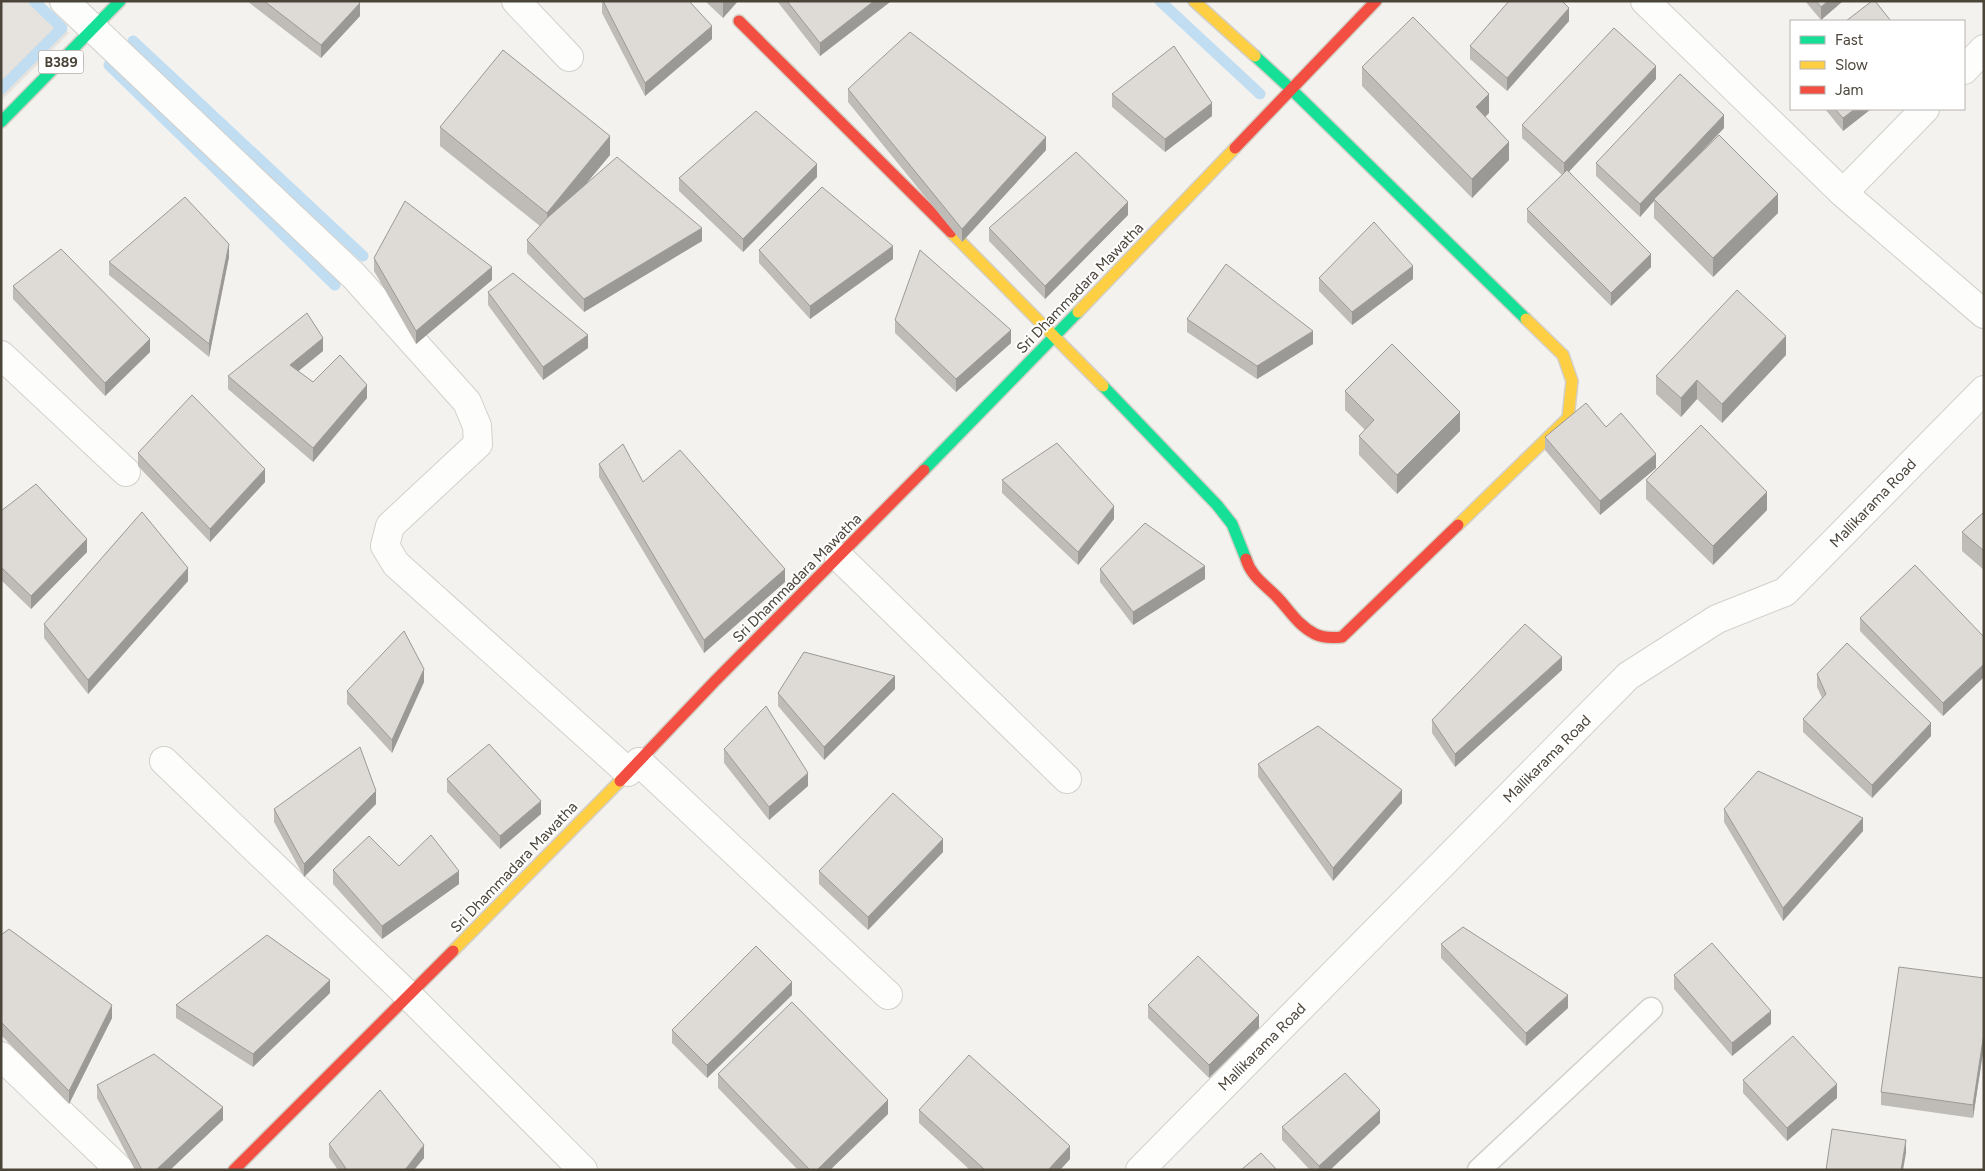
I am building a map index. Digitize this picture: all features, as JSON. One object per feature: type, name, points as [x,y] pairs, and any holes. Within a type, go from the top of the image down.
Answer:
[{"type":"street","points":[[64,1],[92,30],[354,276],[467,402],[477,426],[478,444],[390,526],[385,546],[396,564],[633,767],[888,995]]},
{"type":"street","name":"B389","points":[[1,122],[120,1]]},
{"type":"street","points":[[516,1],[569,56]]},
{"type":"street","points":[[739,21],[1055,336],[1217,505],[1232,524],[1243,548],[1248,565],[1258,580],[1276,596],[1296,621],[1316,635],[1331,638],[1342,637],[1568,418],[1572,381],[1563,355],[1291,89],[1194,1]]},
{"type":"street","name":"Sri Dhammadara Mawatha","points":[[234,1170],[409,996],[715,681],[840,557],[1376,1]]},
{"type":"street","points":[[1644,1],[1843,193],[1984,314]]},
{"type":"street","points":[[1965,69],[1984,49]]},
{"type":"street","points":[[1843,193],[1924,110]]},
{"type":"street","points":[[1,355],[126,472]]},
{"type":"street","name":"Mallikarama Road","points":[[1140,1170],[1628,676],[1717,619],[1785,592],[1984,390]]},
{"type":"street","points":[[840,557],[1067,779]]},
{"type":"street","points":[[164,762],[409,996],[583,1170]]},
{"type":"street","points":[[1,1056],[120,1170]]},
{"type":"lane","points":[[1479,1170],[1651,1009]]},
{"type":"shaded area","points":[[1,1],[37,1],[69,33],[1,101]]},
{"type":"building","points":[[264,1],[358,1],[360,3],[321,45]]},
{"type":"building","points":[[603,1],[689,1],[712,26],[645,83]]},
{"type":"building","points":[[787,1],[874,1],[820,43]]},
{"type":"building","points":[[1509,1],[1562,1],[1569,8],[1507,78],[1470,46]]},
{"type":"building","points":[[1816,1],[1828,1],[1821,7]]},
{"type":"building","points":[[1872,1],[1875,1],[1890,20],[1847,20]]},
{"type":"building","points":[[1413,17],[1489,94],[1476,107],[1509,142],[1472,179],[1362,67]]},
{"type":"building","points":[[1614,28],[1656,66],[1564,163],[1522,125]]},
{"type":"building","points":[[910,32],[1046,137],[962,229],[848,89]]},
{"type":"building","points":[[1174,46],[1212,103],[1165,139],[1112,94]]},
{"type":"building","points":[[503,50],[610,136],[547,213],[440,127]]},
{"type":"building","points":[[1680,74],[1724,115],[1640,204],[1596,163]]},
{"type":"building","points":[[1836,110],[1854,110],[1843,118]]},
{"type":"building","points":[[756,111],[817,164],[743,239],[679,178]]},
{"type":"building","points":[[1719,135],[1778,194],[1713,258],[1654,199]]},
{"type":"building","points":[[1076,152],[1128,202],[1045,286],[989,228]]},
{"type":"building","points":[[617,157],[702,228],[584,299],[527,240],[547,218]]},
{"type":"building","points":[[1567,170],[1651,254],[1611,293],[1527,209]]},
{"type":"building","points":[[822,187],[893,246],[810,306],[759,250]]},
{"type":"building","points":[[185,197],[229,244],[209,344],[109,262]]},
{"type":"building","points":[[405,201],[492,267],[416,331],[374,258]]},
{"type":"building","points":[[1374,222],[1413,266],[1352,312],[1319,278]]},
{"type":"building","points":[[61,249],[150,339],[105,383],[13,286]]},
{"type":"building","points":[[920,250],[1011,330],[956,379],[895,320]]},
{"type":"building","points":[[1226,264],[1313,331],[1257,366],[1187,319]]},
{"type":"building","points":[[513,273],[588,335],[543,367],[488,292]]},
{"type":"building","points":[[1737,290],[1786,336],[1722,404],[1697,380],[1681,398],[1656,376]]},
{"type":"building","points":[[307,313],[323,338],[290,365],[313,382],[340,355],[367,385],[313,448],[228,376]]},
{"type":"building","points":[[1392,344],[1460,412],[1397,475],[1359,436],[1374,420],[1345,391]]},
{"type":"building","points":[[192,395],[265,469],[210,529],[138,453]]},
{"type":"building","points":[[1586,403],[1606,427],[1621,413],[1656,454],[1600,501],[1545,437]]},
{"type":"building","points":[[1701,425],[1767,492],[1713,546],[1646,480]]},
{"type":"building","points":[[1057,443],[1114,506],[1078,552],[1002,480]]},
{"type":"building","points":[[623,444],[643,482],[680,450],[785,569],[704,640],[599,464]]},
{"type":"building","points":[[36,484],[87,539],[31,596],[1,567],[1,511]]},
{"type":"building","points":[[142,512],[188,568],[88,680],[44,624]]},
{"type":"building","points":[[1984,512],[1984,551],[1962,532]]},
{"type":"building","points":[[1145,523],[1205,566],[1133,612],[1100,569]]},
{"type":"building","points":[[1915,565],[1984,637],[1984,664],[1943,703],[1860,618]]},
{"type":"building","points":[[1525,624],[1562,657],[1455,754],[1432,720]]},
{"type":"building","points":[[404,631],[424,669],[392,740],[347,691]]},
{"type":"building","points":[[1847,643],[1931,723],[1872,785],[1803,719],[1826,694],[1817,674]]},
{"type":"building","points":[[804,652],[895,676],[824,747],[778,693]]},
{"type":"building","points":[[766,706],[808,773],[769,807],[724,749]]},
{"type":"building","points":[[1318,726],[1402,790],[1333,868],[1258,764]]},
{"type":"building","points":[[489,744],[541,801],[500,836],[447,779]]},
{"type":"building","points":[[360,747],[376,791],[304,864],[274,809]]},
{"type":"building","points":[[1758,771],[1863,818],[1783,908],[1724,809]]},
{"type":"building","points":[[893,793],[943,839],[868,917],[819,871]]},
{"type":"building","points":[[431,835],[459,871],[382,926],[333,870],[369,836],[399,866]]},
{"type":"building","points":[[1463,927],[1568,995],[1526,1033],[1441,944]]},
{"type":"building","points":[[9,929],[112,1005],[69,1091],[1,1022],[1,935]]},
{"type":"building","points":[[267,935],[330,980],[253,1054],[176,1005]]},
{"type":"building","points":[[1712,943],[1771,1011],[1732,1043],[1674,975]]},
{"type":"building","points":[[756,946],[792,982],[707,1065],[672,1030]]},
{"type":"building","points":[[1198,956],[1259,1015],[1209,1065],[1148,1005]]},
{"type":"building","points":[[1899,967],[1984,978],[1984,1033],[1973,1105],[1881,1092]]},
{"type":"building","points":[[792,1002],[888,1100],[817,1170],[810,1170],[718,1074]]},
{"type":"building","points":[[1793,1036],[1837,1084],[1787,1128],[1743,1080]]},
{"type":"building","points":[[154,1054],[223,1107],[156,1170],[142,1170],[97,1085]]},
{"type":"building","points":[[969,1055],[1070,1146],[1048,1170],[985,1170],[919,1110]]},
{"type":"building","points":[[1345,1073],[1380,1110],[1319,1166],[1282,1127]]},
{"type":"building","points":[[380,1090],[424,1145],[405,1170],[347,1170],[329,1144]]},
{"type":"building","points":[[1832,1129],[1906,1140],[1901,1170],[1826,1170]]},
{"type":"building","points":[[1261,1153],[1277,1170],[1241,1170]]},
{"type":"waterway","points":[[1,89],[62,28],[34,1]]},
{"type":"waterway","points":[[1160,1],[1260,94]]},
{"type":"waterway","points":[[133,41],[363,256]]},
{"type":"waterway","points":[[109,65],[335,285]]},
{"type":"traffic: fast","points":[[1,122],[120,1]]},
{"type":"traffic: fast","points":[[1255,56],[1526,319]]},
{"type":"traffic: fast","points":[[924,470],[1078,312]]},
{"type":"traffic: fast","points":[[1103,386],[1217,505],[1232,524],[1246,559]]},
{"type":"traffic: slow","points":[[1194,1],[1255,56]]},
{"type":"traffic: slow","points":[[1078,312],[1235,148]]},
{"type":"traffic: slow","points":[[951,232],[1103,386]]},
{"type":"traffic: slow","points":[[1458,525],[1568,418],[1572,381],[1563,355],[1526,319]]},
{"type":"traffic: slow","points":[[453,951],[620,781]]},
{"type":"traffic: jam","points":[[1235,148],[1376,1]]},
{"type":"traffic: jam","points":[[739,21],[951,232]]},
{"type":"traffic: jam","points":[[620,781],[715,681],[924,470]]},
{"type":"traffic: jam","points":[[1246,559],[1255,575],[1303,626],[1321,636],[1342,637],[1458,525]]},
{"type":"traffic: jam","points":[[234,1170],[453,951]]}]
